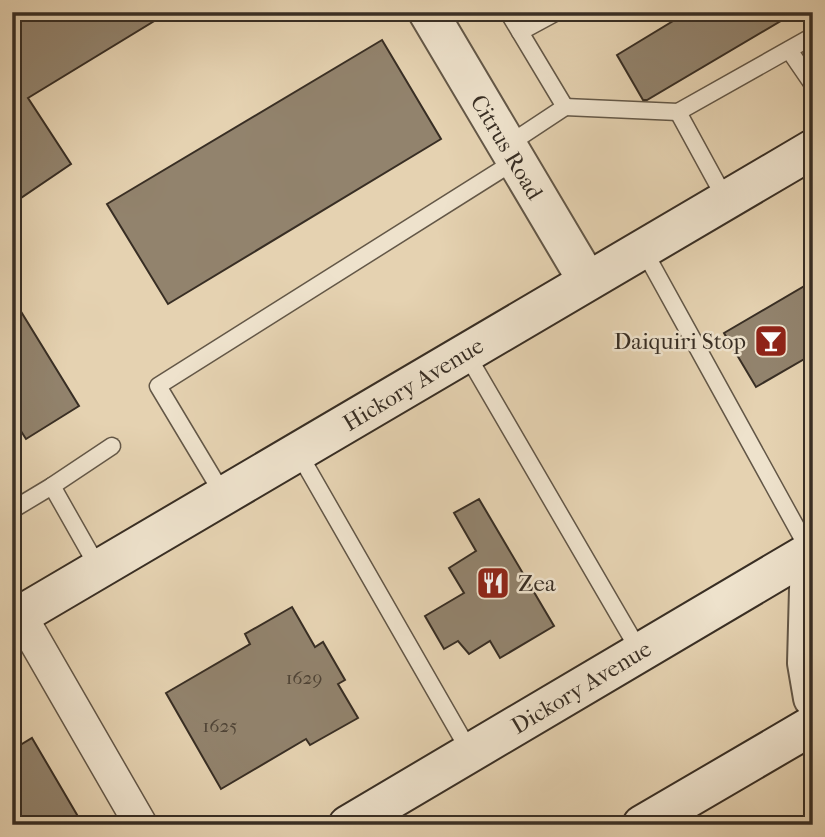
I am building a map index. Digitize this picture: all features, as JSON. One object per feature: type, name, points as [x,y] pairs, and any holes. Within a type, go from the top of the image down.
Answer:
[{"type":"main road","name":"Citrus Road","points":[[428,12],[587,281]]},
{"type":"main road","name":"Hickory Avenue","points":[[16,618],[813,149]]},
{"type":"main road","name":"Dickory Avenue","points":[[348,825],[812,553]]},
{"type":"main road","points":[[812,553],[807,663],[813,698]]},
{"type":"main road","points":[[663,821],[813,725]]},
{"type":"street","points":[[16,618],[141,825]]},
{"type":"lane","points":[[508,12],[565,107]]},
{"type":"lane","points":[[520,32],[556,12]]},
{"type":"lane","points":[[224,496],[158,386],[511,153],[565,107],[678,112],[813,36]]},
{"type":"lane","points":[[789,50],[813,85]]},
{"type":"lane","points":[[678,112],[726,200]]},
{"type":"lane","points":[[643,248],[812,553]]},
{"type":"lane","points":[[466,353],[639,652]]},
{"type":"lane","points":[[12,510],[112,446]]},
{"type":"lane","points":[[298,452],[470,752]]},
{"type":"lane","points":[[52,486],[99,569]]},
{"type":"building","points":[[12,12],[169,12],[28,98],[71,164],[12,204]]},
{"type":"building","points":[[688,12],[796,12],[643,100],[617,55]]},
{"type":"building","points":[[382,40],[441,139],[168,304],[107,204]]},
{"type":"building","points":[[813,281],[813,354],[756,387],[724,333]]},
{"type":"building","points":[[12,297],[79,406],[26,439],[12,417]]},
{"type":"building","name":"Zea","points":[[479,499],[554,626],[500,658],[490,641],[469,654],[458,641],[444,649],[425,616],[464,593],[449,568],[476,551],[454,513]]},
{"type":"building","points":[[292,607],[315,647],[323,642],[345,680],[338,684],[358,718],[310,745],[306,739],[221,789],[166,693],[250,644],[245,634]]},
{"type":"building","points":[[32,738],[83,825],[12,825],[12,750]]},
{"type":"place","name":"Daiquiri Stop","points":[[771,341]]},
{"type":"place","name":"Zea","points":[[493,583]]}]
